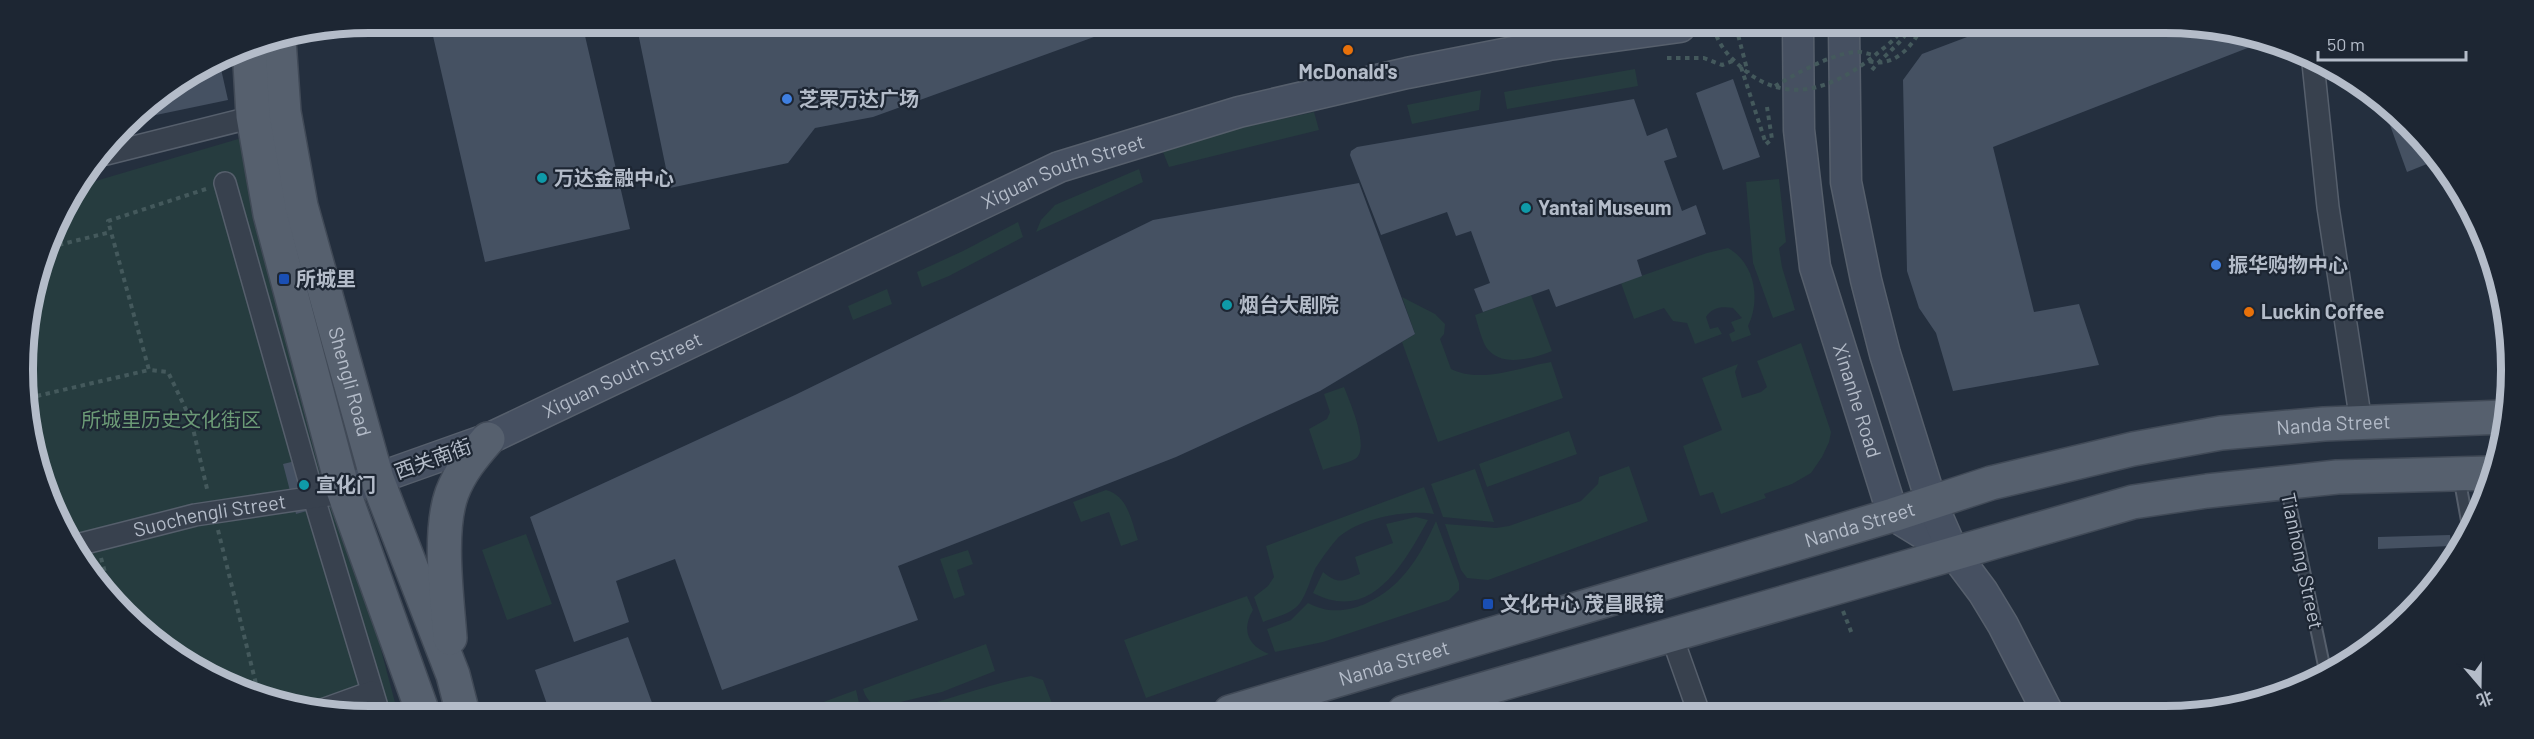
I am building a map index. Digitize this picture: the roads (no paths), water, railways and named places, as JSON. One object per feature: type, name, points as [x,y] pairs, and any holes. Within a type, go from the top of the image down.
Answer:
[{"type":"main road","name":"Shengli Road","points":[[278,45],[268,114],[270,214],[329,494],[420,706]]},
{"type":"main road","name":"Shengli Road","points":[[251,55],[268,114],[301,206],[377,479],[453,675],[461,706]]},
{"type":"main road","name":"Nanda Street","points":[[1250,706],[1932,504],[1991,483],[2133,449],[2221,433],[2361,422],[2497,417]]},
{"type":"main road","points":[[453,675],[446,585],[446,524],[451,496],[459,477],[471,458],[488,439]]},
{"type":"main road","points":[[1425,706],[2133,502],[2337,477],[2485,473]]},
{"type":"street","name":"Xiguan South Street","points":[[488,439],[1059,167],[1239,112],[1407,73],[1549,45],[1636,33]]},
{"type":"street","name":"Xinanhe Road","points":[[1798,33],[1799,130],[1815,267],[1893,515]]},
{"type":"street","name":"Xinanhe Road","points":[[1844,33],[1846,182],[1885,354],[1932,504],[1953,552]]},
{"type":"street","points":[[2314,68],[2328,207],[2361,422]]},
{"type":"street","points":[[114,152],[268,114]]},
{"type":"street","points":[[225,183],[329,494],[375,701],[351,705]]},
{"type":"street","name":"西关南街","points":[[329,494],[488,439]]},
{"type":"street","name":"Suochengli Street","points":[[87,543],[213,512],[329,494]]},
{"type":"street","points":[[1893,515],[1953,552],[1983,592],[2003,625],[2044,706]]},
{"type":"street","points":[[1671,634],[1697,706]]},
{"type":"lane","points":[[2459,474],[2466,517]]},
{"type":"lane","name":"Tianhong Street","points":[[2286,482],[2324,665]]},
{"type":"place","name":"McDonald's","points":[[1348,50]]},
{"type":"place","name":"芝罘万达广场","points":[[787,99]]},
{"type":"place","name":"万达金融中心","points":[[542,178]]},
{"type":"place","name":"Yantai Museum","points":[[1526,208]]},
{"type":"place","name":"振华购物中心","points":[[2216,265]]},
{"type":"place","name":"所城里","points":[[284,279]]},
{"type":"place","name":"烟台大剧院","points":[[1227,305]]},
{"type":"place","name":"Luckin Coffee","points":[[2249,312]]},
{"type":"place","name":"宣化门","points":[[304,485]]},
{"type":"place","name":"文化中心 茂昌眼镜","points":[[1488,604]]},
{"type":"park label","name":"所城里历史文化街区","points":[[171,420]]}]
